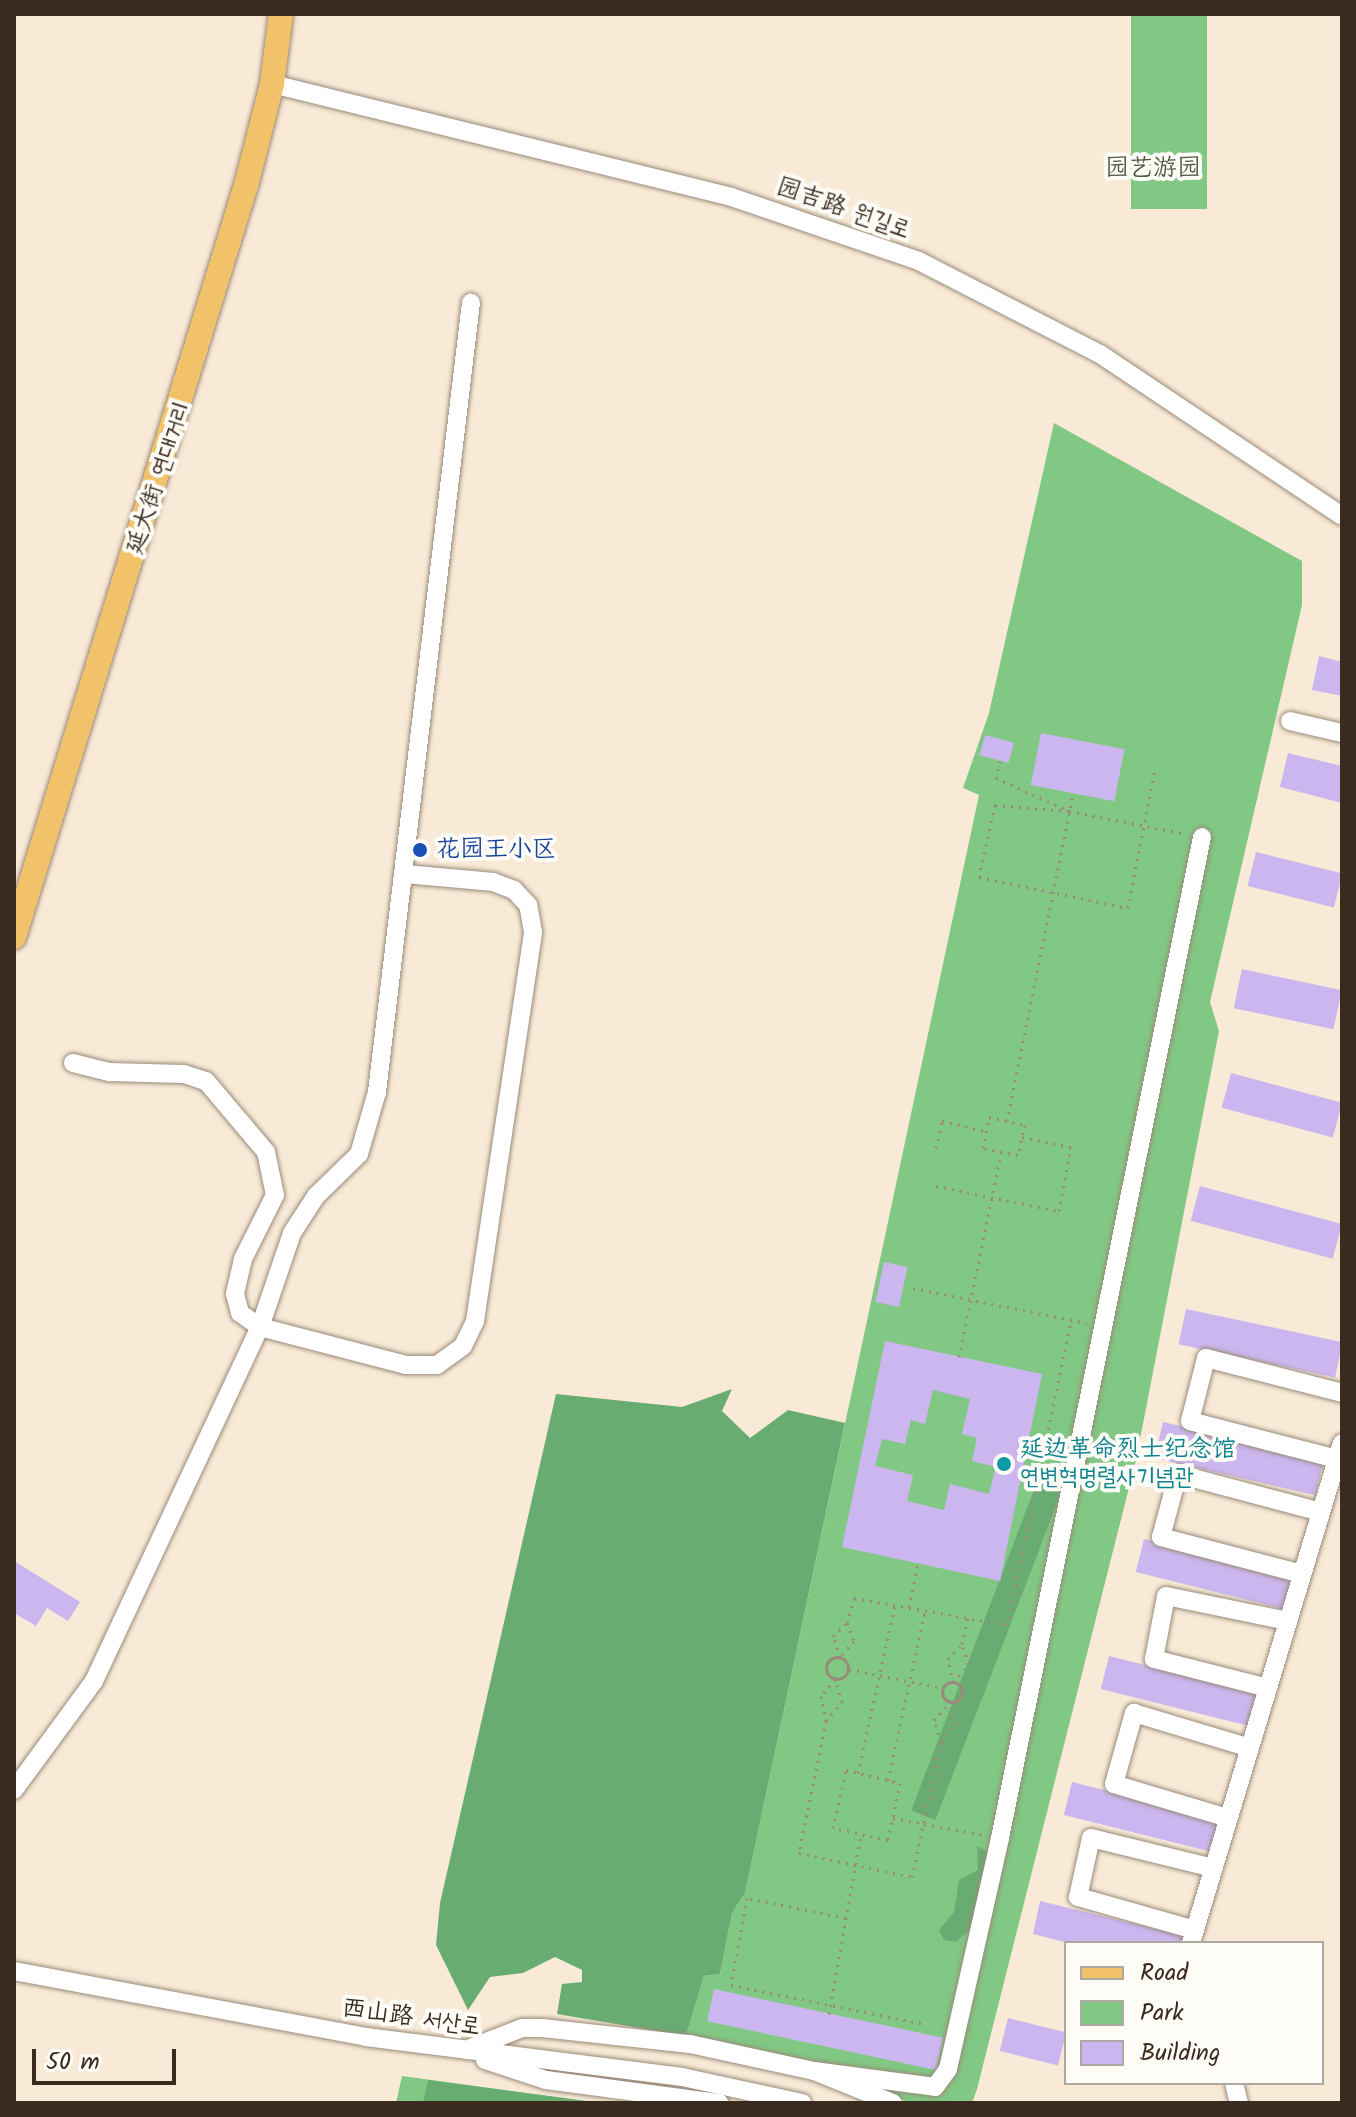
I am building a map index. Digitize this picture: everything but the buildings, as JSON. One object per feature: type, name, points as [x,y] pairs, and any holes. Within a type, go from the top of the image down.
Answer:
[{"type":"main road","name":"延大街 연대거리","points":[[14,937],[190,379],[272,84],[281,14]]},
{"type":"street","name":"园吉路 원길로","points":[[272,84],[731,197],[919,261],[1100,354],[1342,516]]},
{"type":"street","points":[[14,1790],[94,1681],[260,1327],[292,1233],[316,1196],[359,1154],[377,1092],[471,303]]},
{"type":"street","points":[[1290,721],[1342,733]]},
{"type":"street","points":[[464,2051],[522,2028],[542,2028],[690,2044],[814,2071],[935,2087],[940,2082],[1000,1838],[1202,837]]},
{"type":"street","points":[[73,1063],[110,1072],[184,1074],[206,1081],[266,1152],[275,1195],[243,1259],[235,1294],[240,1313],[260,1327],[406,1365],[437,1365],[463,1346],[475,1321],[533,932],[528,905],[514,890],[493,882],[405,874]]},
{"type":"street","points":[[1213,1868],[1091,1838],[1078,1897],[1193,1937],[1340,1451],[1190,1421],[1206,1358],[1342,1393]]},
{"type":"street","points":[[1302,1574],[1161,1537],[1178,1474],[1321,1512]]},
{"type":"street","points":[[1268,1688],[1154,1659],[1166,1596],[1288,1621]]},
{"type":"street","points":[[1228,1818],[1114,1784],[1134,1713],[1250,1748]]},
{"type":"street","name":"西山路 서산로","points":[[14,1971],[464,2051],[695,2079],[802,2103]]},
{"type":"street","points":[[464,2051],[522,2076],[719,2103]]},
{"type":"street","points":[[814,2071],[893,2103]]},
{"type":"path","points":[[1000,761],[996,778],[1069,811]]},
{"type":"path","points":[[1155,769],[1144,826],[1128,908],[979,877],[995,805],[1069,811],[1144,826],[1202,837]]},
{"type":"path","points":[[1007,1121],[1073,793]]},
{"type":"path","points":[[989,1117],[1007,1121],[1025,1125],[1018,1155],[983,1148],[989,1117]]},
{"type":"path","points":[[936,1148],[942,1121],[986,1131]]},
{"type":"path","points":[[936,1186],[1059,1211],[1071,1147],[1022,1137]]},
{"type":"path","points":[[959,1357],[1001,1152]]},
{"type":"path","points":[[913,1288],[1103,1327]]},
{"type":"path","points":[[962,1644],[969,1664],[953,1682],[942,1688],[849,1669],[840,1657],[833,1636],[847,1623],[854,1598],[1007,1625],[1071,1320]]},
{"type":"path","points":[[909,1607],[918,1563]]},
{"type":"path","points":[[858,1773],[895,1605]]},
{"type":"path","points":[[888,1780],[925,1610]]},
{"type":"path","points":[[941,1742],[934,1720],[950,1702],[963,1694],[953,1682],[948,1659],[962,1644],[968,1618]]},
{"type":"path","points":[[826,1721],[842,1702],[835,1679],[826,1666],[840,1657],[854,1641],[847,1623]]},
{"type":"path","points":[[849,1669],[835,1679],[821,1696],[826,1721],[799,1853],[912,1877],[941,1742],[956,1725],[950,1702],[942,1688]]},
{"type":"path","points":[[846,1770],[888,1780],[900,1783],[888,1840],[833,1828],[846,1770]]},
{"type":"path","points":[[893,1818],[1000,1838]]},
{"type":"path","points":[[829,2014],[861,1834]]},
{"type":"path","points":[[846,1918],[747,1898],[731,1985],[924,2024]]},
{"type":"green space","name":"园艺游园","points":[[1131,14],[1207,14],[1207,209],[1131,209]]},
{"type":"green space","points":[[1054,423],[1302,561],[1302,605],[1210,1002],[1219,1031],[1136,1460],[977,2089],[972,2103],[909,2103],[874,2084],[686,2036],[704,1976],[720,1974],[732,1913],[745,1893],[979,795],[963,788],[989,713]]},
{"type":"green space","points":[[732,1389],[722,1411],[750,1438],[788,1410],[845,1423],[745,1893],[732,1913],[720,1974],[704,1976],[686,2036],[557,2014],[562,1984],[582,1982],[582,1970],[555,1957],[523,1973],[490,1977],[468,2010],[436,1945],[440,1903],[556,1394],[682,1407]]},
{"type":"green space","points":[[1043,1467],[1067,1476],[935,1820],[911,1811]]},
{"type":"green space","points":[[977,1846],[992,1854],[977,1924],[956,1942],[944,1940],[939,1930],[954,1912],[959,1880],[978,1870]]},
{"type":"green space","points":[[402,2076],[601,2103],[396,2103]]},
{"type":"green space","points":[[428,2080],[601,2103],[423,2103]]},
{"type":"place","name":"花园王小区","points":[[420,850]]},
{"type":"place","name":"延边革命烈士纪念馆 연변혁명렬사기념관","points":[[1004,1464]]}]
